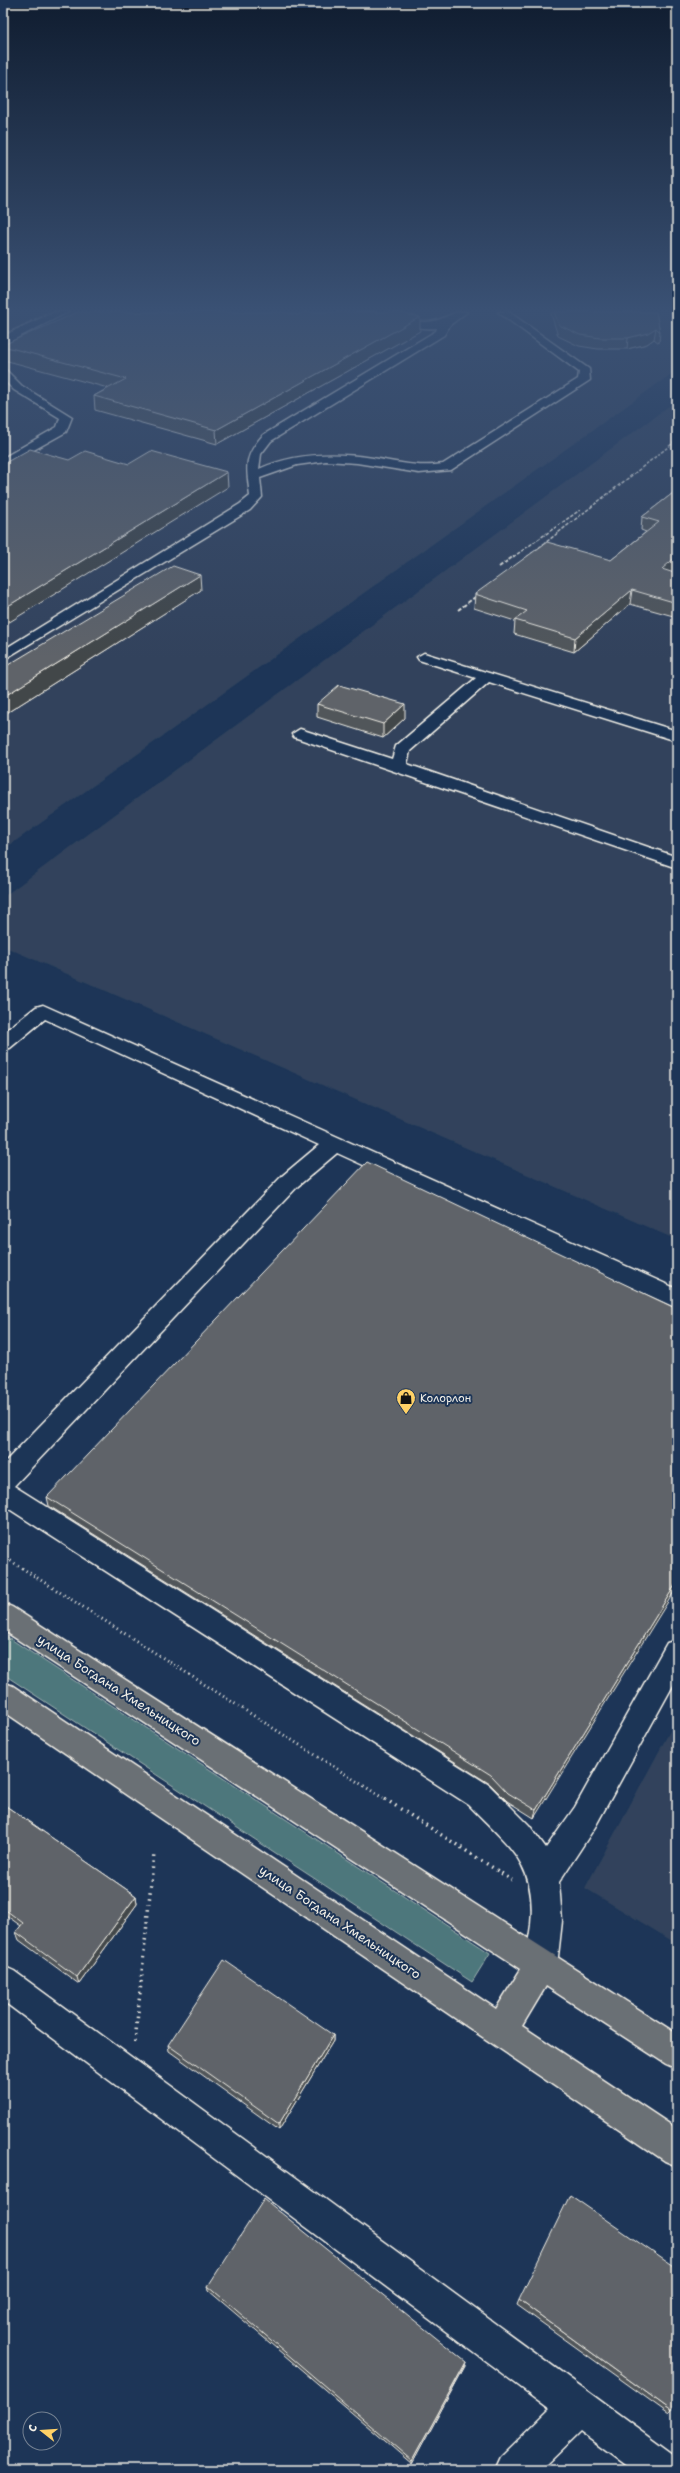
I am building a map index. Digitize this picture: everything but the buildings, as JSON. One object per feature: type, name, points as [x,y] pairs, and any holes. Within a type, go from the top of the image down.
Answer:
[{"type":"highway","name":"улица Богдана Хмельницкого","points":[[3,1615],[677,2053]]},
{"type":"highway","name":"улица Богдана Хмельницкого","points":[[3,1695],[677,2149]]},
{"type":"highway","points":[[501,2031],[541,1965]]},
{"type":"lane","points":[[3,463],[63,427]]},
{"type":"lane","points":[[3,656],[245,507],[256,497],[252,477],[255,449],[267,438],[284,427]]},
{"type":"lane","points":[[252,477],[271,468],[307,458],[339,457],[428,471],[447,467],[509,427]]},
{"type":"lane","points":[[424,657],[677,736]]},
{"type":"lane","points":[[398,766],[402,749],[486,677]]},
{"type":"lane","points":[[300,734],[398,766],[677,863]]},
{"type":"lane","points":[[3,1043],[43,1011],[677,1299]]},
{"type":"lane","points":[[3,1481],[290,1181],[335,1143]]},
{"type":"lane","points":[[3,1492],[479,1795],[530,1849],[545,1890],[547,1911],[541,1965]]},
{"type":"lane","points":[[545,1890],[677,1652]]},
{"type":"lane","points":[[3,1982],[664,2470]]},
{"type":"lane","points":[[514,2470],[578,2407]]},
{"type":"path","points":[[3,1556],[545,1890]]},
{"type":"path","points":[[132,2077],[154,1853]]},
{"type":"shaded area","points":[[3,427],[596,427],[3,850]]},
{"type":"shaded area","points":[[640,427],[677,427],[677,1240],[3,946],[3,897]]},
{"type":"shaded area","points":[[677,1718],[677,1944],[585,1888]]},
{"type":"green space","points":[[3,1634],[490,1953],[472,1982],[3,1674]]},
{"type":"railway","points":[[527,557],[677,440]]},
{"type":"railway","points":[[513,557],[580,510]]},
{"type":"railway","points":[[499,567],[514,556]]},
{"type":"railway","points":[[523,560],[529,556]]},
{"type":"railway","points":[[458,610],[483,591]]},
{"type":"place","name":"Колорлон","points":[[406,1415]]}]
